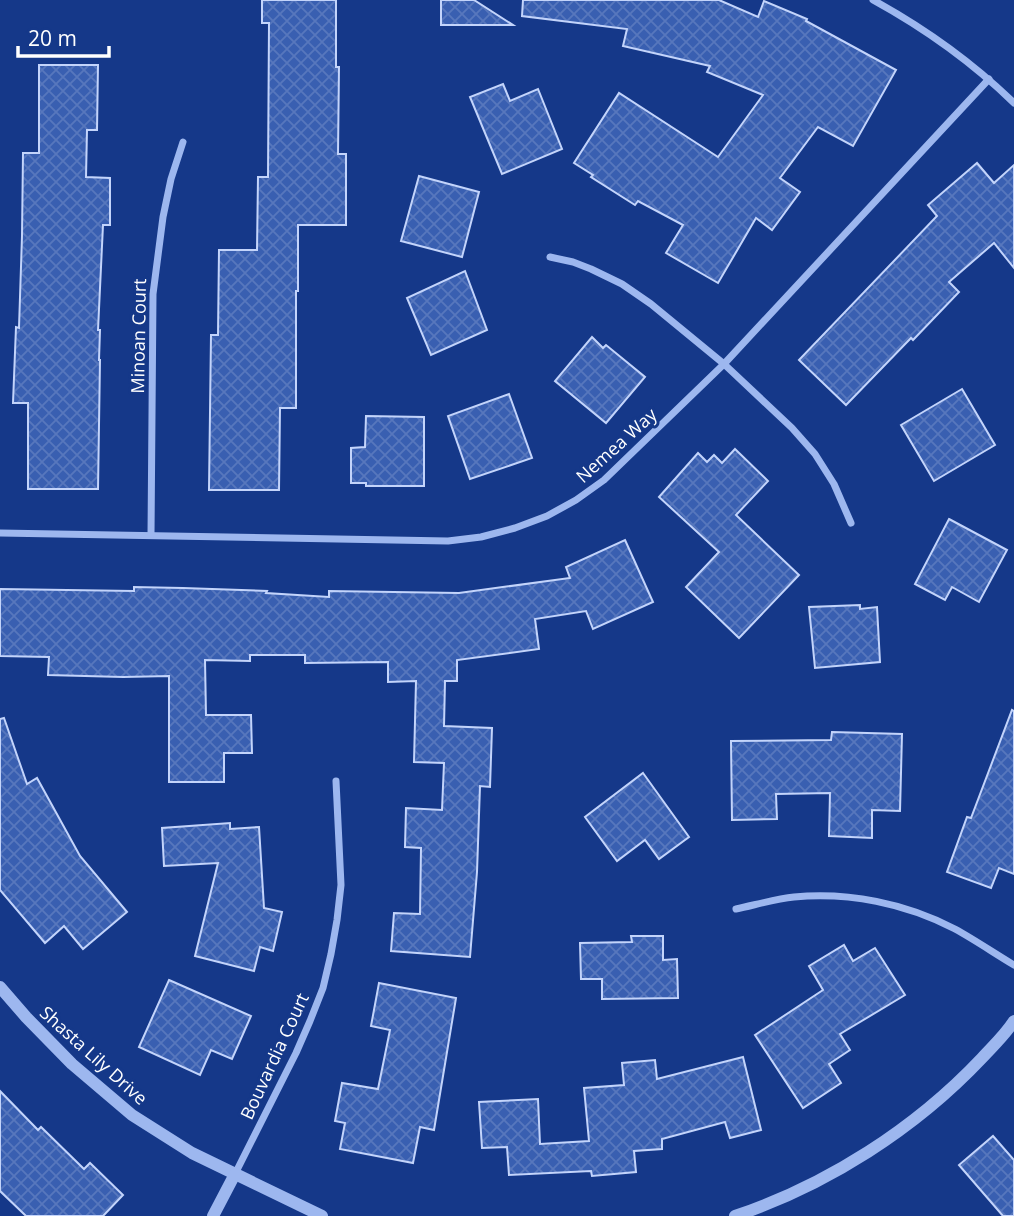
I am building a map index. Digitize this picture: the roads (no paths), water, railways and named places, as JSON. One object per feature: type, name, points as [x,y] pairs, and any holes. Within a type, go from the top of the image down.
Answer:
[{"type":"street","points":[[873,0],[927,33],[989,79],[1014,103]]},
{"type":"street","name":"Nemea Way","points":[[0,533],[448,541],[481,537],[547,516],[604,480],[724,364],[989,79]]},
{"type":"street","name":"Minoan Court","points":[[151,535],[153,294],[163,217],[183,142]]},
{"type":"street","points":[[550,257],[573,262],[622,284],[651,304],[724,364],[792,428],[815,454],[834,484],[851,523]]},
{"type":"street","name":"Bouvardia Court","points":[[235,1174],[310,1021],[326,977],[341,885],[336,781]]},
{"type":"street","points":[[736,909],[791,897],[825,895],[859,898],[924,915],[955,929],[1014,965]]},
{"type":"street","name":"Shasta Lily Drive","points":[[0,987],[72,1064],[132,1115],[192,1153],[322,1216]]},
{"type":"street","points":[[735,1216],[765,1211],[859,1158],[914,1119],[964,1077],[1014,1021]]},
{"type":"street","points":[[213,1216],[235,1174]]}]
